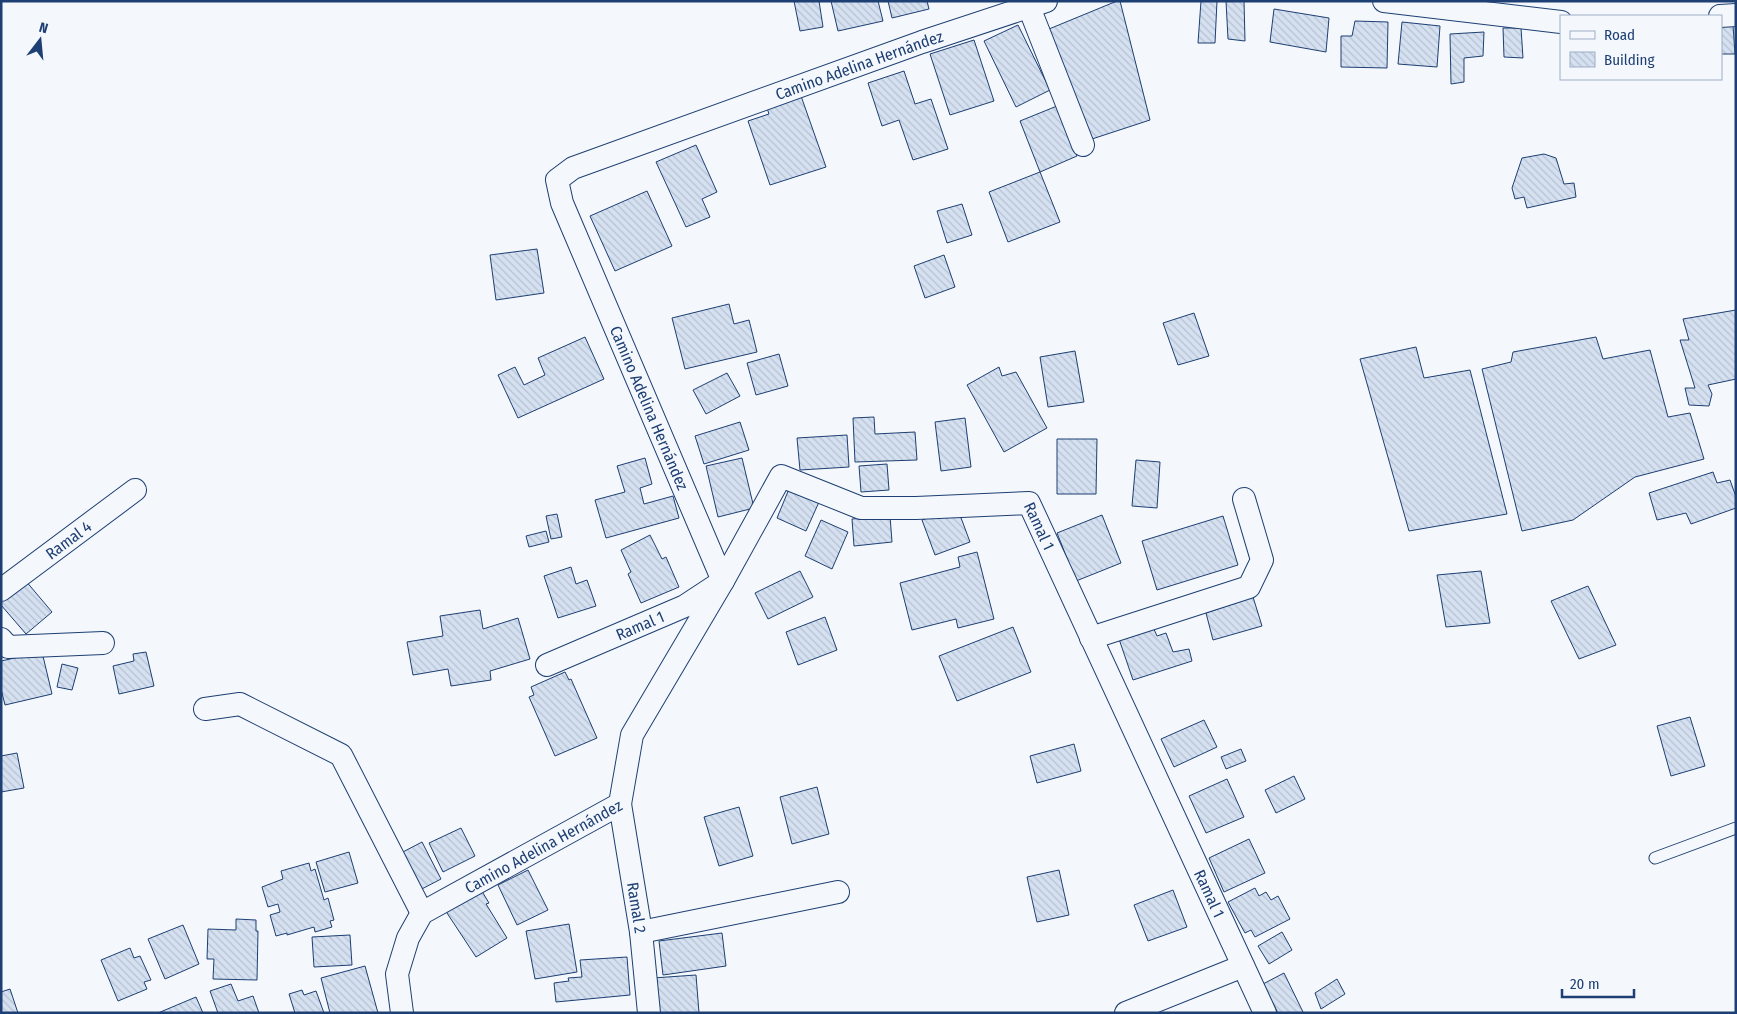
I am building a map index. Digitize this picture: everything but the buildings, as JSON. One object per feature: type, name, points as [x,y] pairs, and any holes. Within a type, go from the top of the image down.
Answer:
[{"type":"street","points":[[1384,1],[1560,22]]},
{"type":"street","points":[[1037,4],[1083,145]]},
{"type":"street","name":"Camino Adelina Hernández","points":[[422,913],[620,804],[632,735],[723,582],[562,203],[557,180],[573,168],[913,45],[1037,4]]},
{"type":"street","points":[[1722,16],[1736,16]]},
{"type":"street","name":"Ramal 1","points":[[547,665],[685,606],[723,582],[781,476],[861,508],[916,508],[1029,503],[1265,1013]]},
{"type":"street","name":"Ramal 4","points":[[1,590],[135,490]]},
{"type":"street","points":[[1091,638],[1249,587],[1262,560],[1244,499]]},
{"type":"street","points":[[1,638],[8,647],[103,643]]},
{"type":"street","points":[[205,710],[240,704],[341,755],[422,913],[408,938],[397,974],[402,1013]]},
{"type":"street","name":"Ramal 2","points":[[620,804],[641,932],[650,1013]]},
{"type":"street","points":[[641,932],[838,892]]},
{"type":"street","points":[[1126,1013],[1244,966]]},
{"type":"lane","points":[[1655,858],[1736,828]]}]
